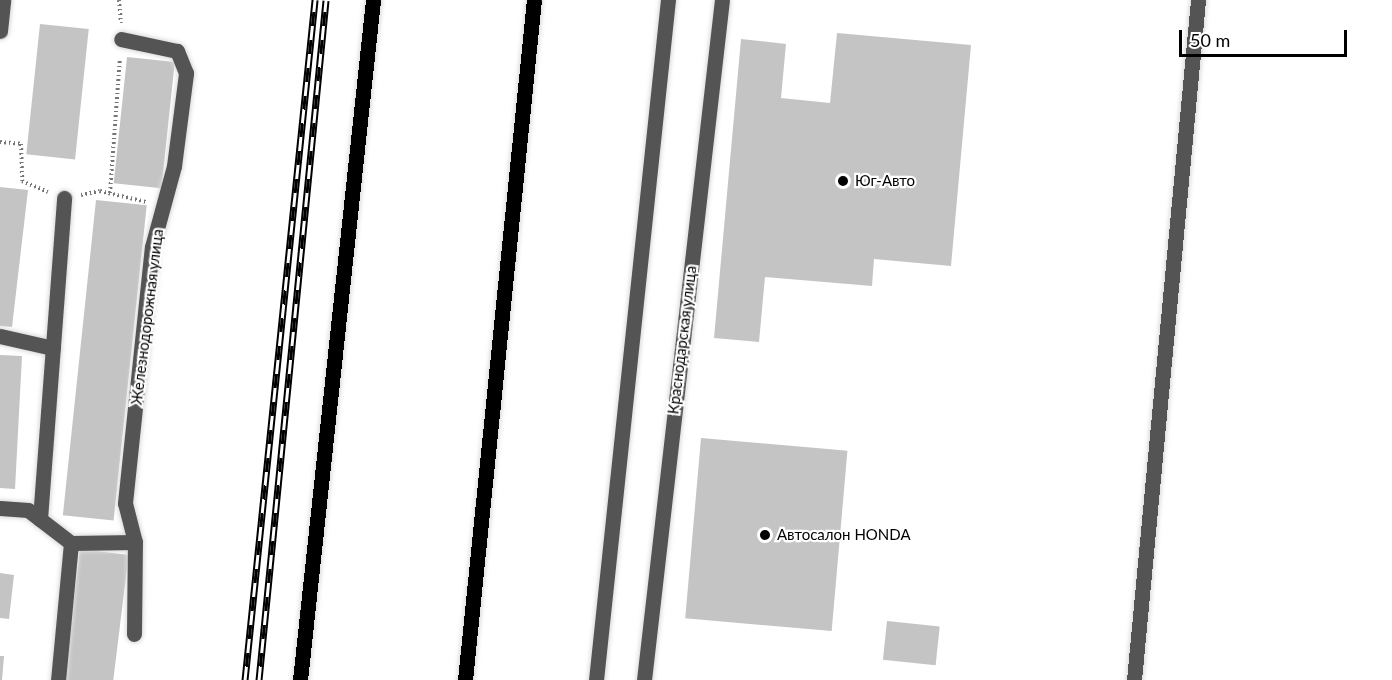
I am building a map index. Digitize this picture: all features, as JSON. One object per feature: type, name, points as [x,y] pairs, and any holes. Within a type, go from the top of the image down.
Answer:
[{"type":"main road","points":[[300,680],[373,0]]},
{"type":"main road","points":[[465,680],[534,0]]},
{"type":"street","points":[[0,31],[3,0]]},
{"type":"street","points":[[596,680],[669,0]]},
{"type":"street","name":"Краснодарская улица","points":[[644,680],[722,0]]},
{"type":"street","points":[[1134,680],[1197,6],[1212,0]]},
{"type":"street","name":"Железнодорожная улица","points":[[122,39],[177,51],[186,72],[174,166],[152,247],[125,503],[135,542]]},
{"type":"street","points":[[40,519],[64,198]]},
{"type":"street","points":[[0,336],[53,348]]},
{"type":"street","points":[[0,508],[28,510],[71,543],[135,542],[134,634]]},
{"type":"street","points":[[58,680],[71,543]]},
{"type":"path","points":[[110,193],[122,39],[119,0]]},
{"type":"building","points":[[40,24],[89,29],[75,159],[26,154]]},
{"type":"building","name":"Юг-Авто","points":[[837,33],[971,45],[951,266],[874,259],[872,286],[765,277],[759,342],[714,338],[741,39],[786,44],[781,98],[830,103]]},
{"type":"building","points":[[127,57],[175,62],[161,188],[114,183]]},
{"type":"building","points":[[0,187],[28,190],[12,327],[0,326]]},
{"type":"building","points":[[96,200],[147,205],[114,521],[63,515]]},
{"type":"building","points":[[0,355],[22,356],[15,489],[0,488]]},
{"type":"building","name":"Автосалон HONDA","points":[[701,438],[847,451],[832,631],[685,618]]},
{"type":"building","points":[[80,549],[129,555],[113,680],[64,680]]},
{"type":"building","points":[[0,573],[14,575],[9,619],[0,618]]},
{"type":"building","points":[[887,621],[940,627],[936,665],[883,660]]},
{"type":"building","points":[[0,656],[4,656],[2,680],[0,680]]},
{"type":"railway","points":[[245,680],[315,0]]},
{"type":"railway","points":[[259,680],[326,0]]},
{"type":"place","name":"Юг-Авто","points":[[843,181]]},
{"type":"place","name":"Автосалон HONDA","points":[[765,535]]}]
